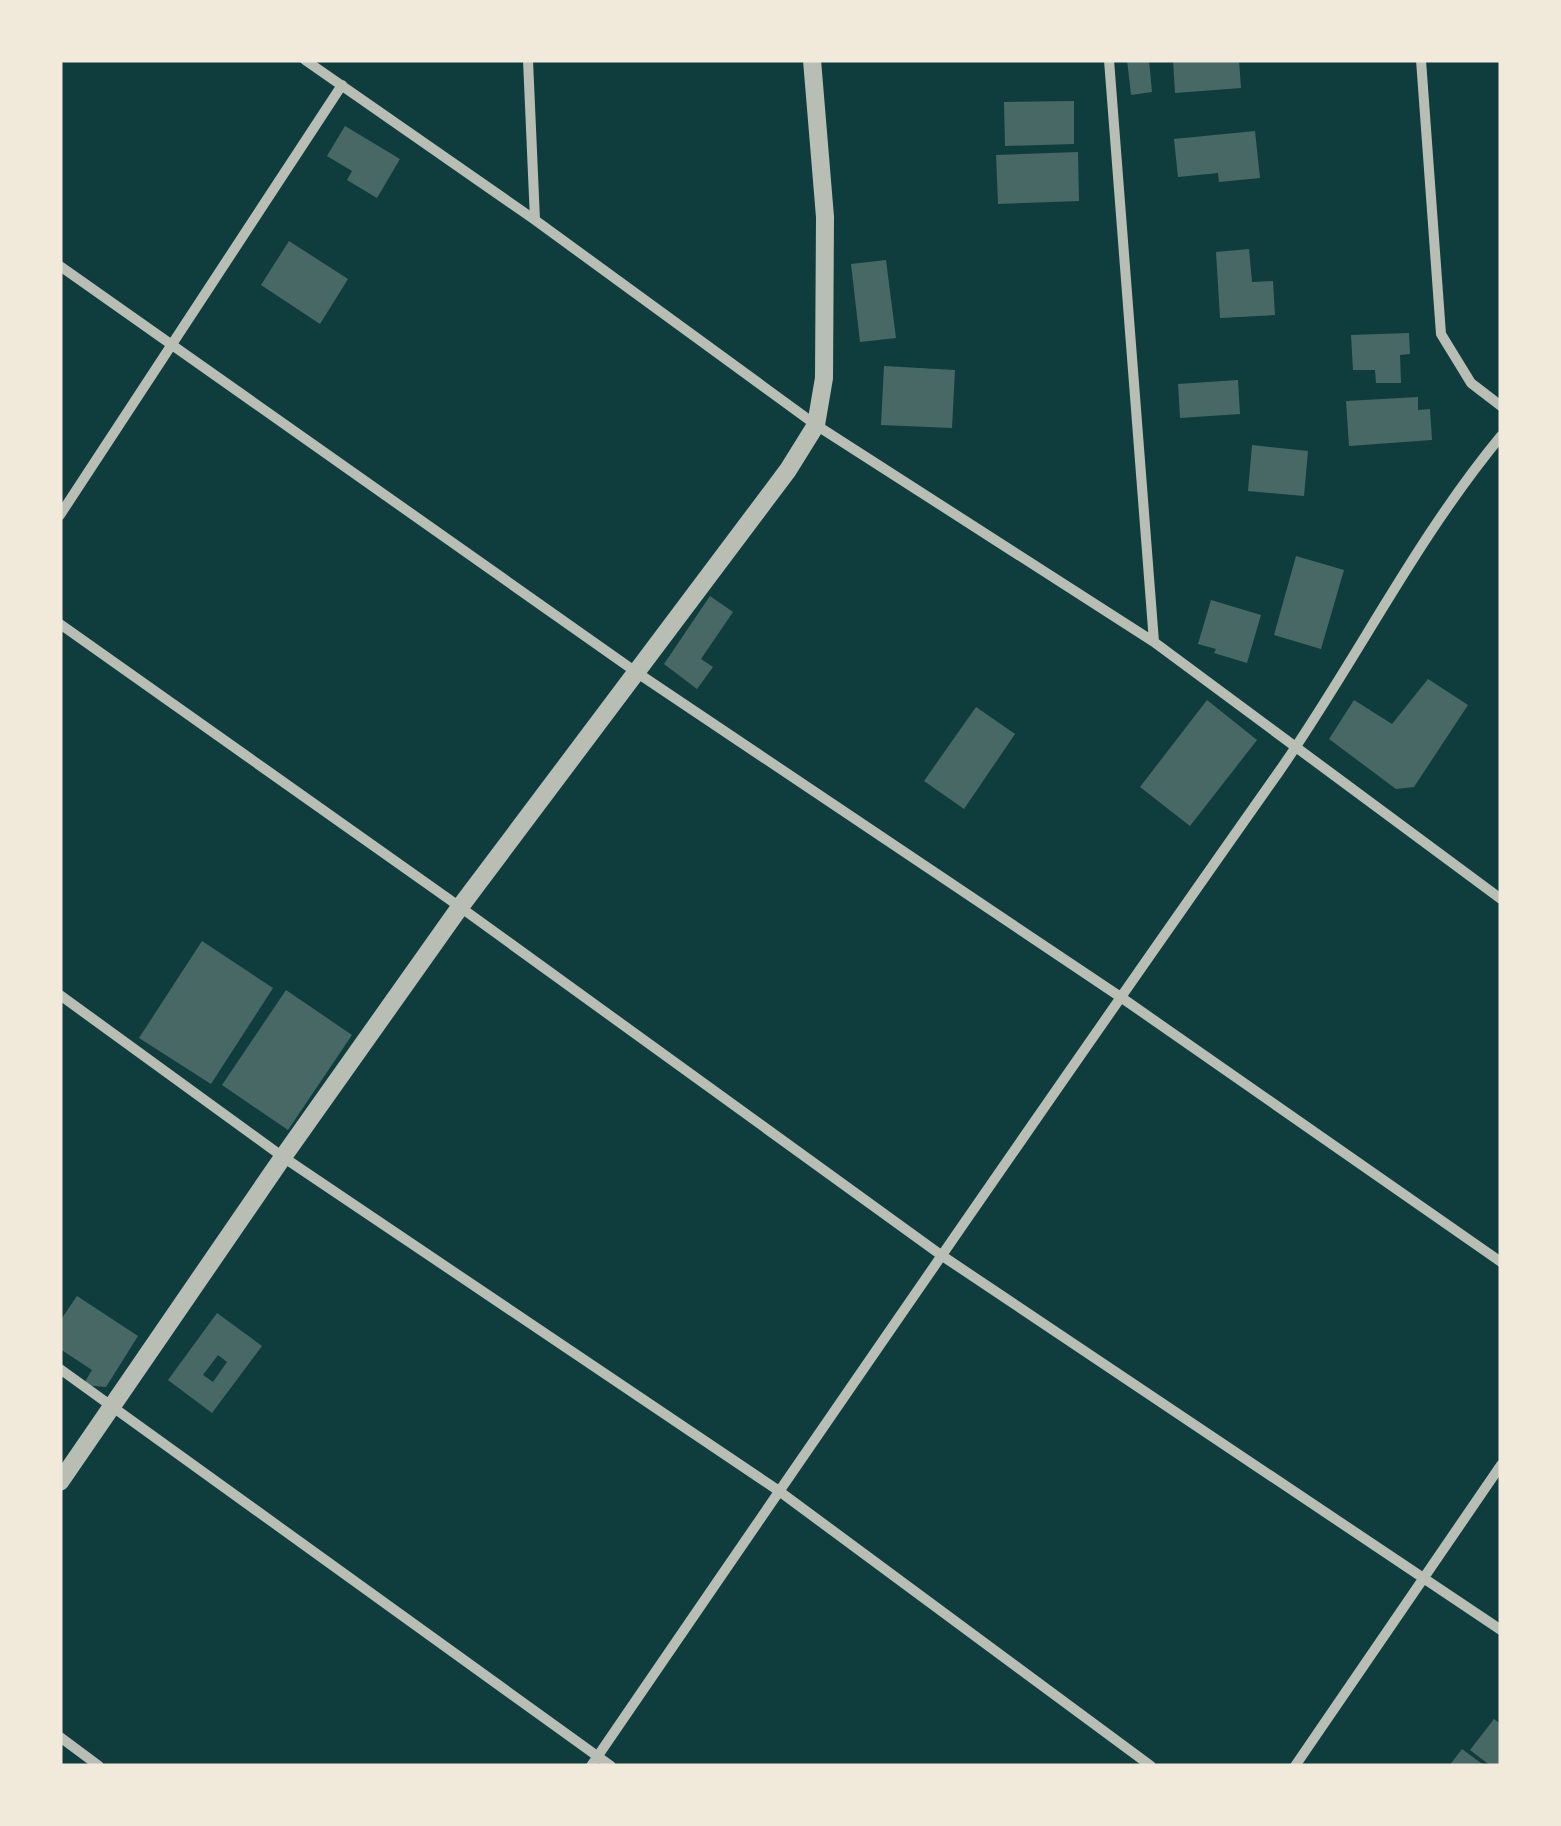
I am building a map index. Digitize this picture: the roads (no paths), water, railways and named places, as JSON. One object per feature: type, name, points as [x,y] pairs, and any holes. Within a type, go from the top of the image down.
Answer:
[{"type":"street","points":[[305,60],[535,220],[816,425],[1154,642],[1501,899]]},
{"type":"street","points":[[528,60],[535,220]]},
{"type":"street","points":[[60,1482],[460,907],[788,470],[816,425],[824,378],[825,217],[812,60]]},
{"type":"street","points":[[1109,60],[1154,642]]},
{"type":"street","points":[[1421,60],[1440,334],[1471,383],[1501,406]]},
{"type":"street","points":[[60,515],[342,85]]},
{"type":"street","points":[[60,266],[636,672],[1122,998],[1501,1262]]},
{"type":"street","points":[[594,1761],[941,1254],[1296,747],[1446,508],[1501,436]]},
{"type":"street","points":[[60,624],[941,1254],[1501,1630]]},
{"type":"street","points":[[60,996],[283,1157],[779,1491],[1150,1766]]},
{"type":"street","points":[[60,1369],[594,1761],[612,1766]]},
{"type":"street","points":[[1295,1766],[1501,1465]]},
{"type":"street","points":[[60,1738],[99,1766]]}]
